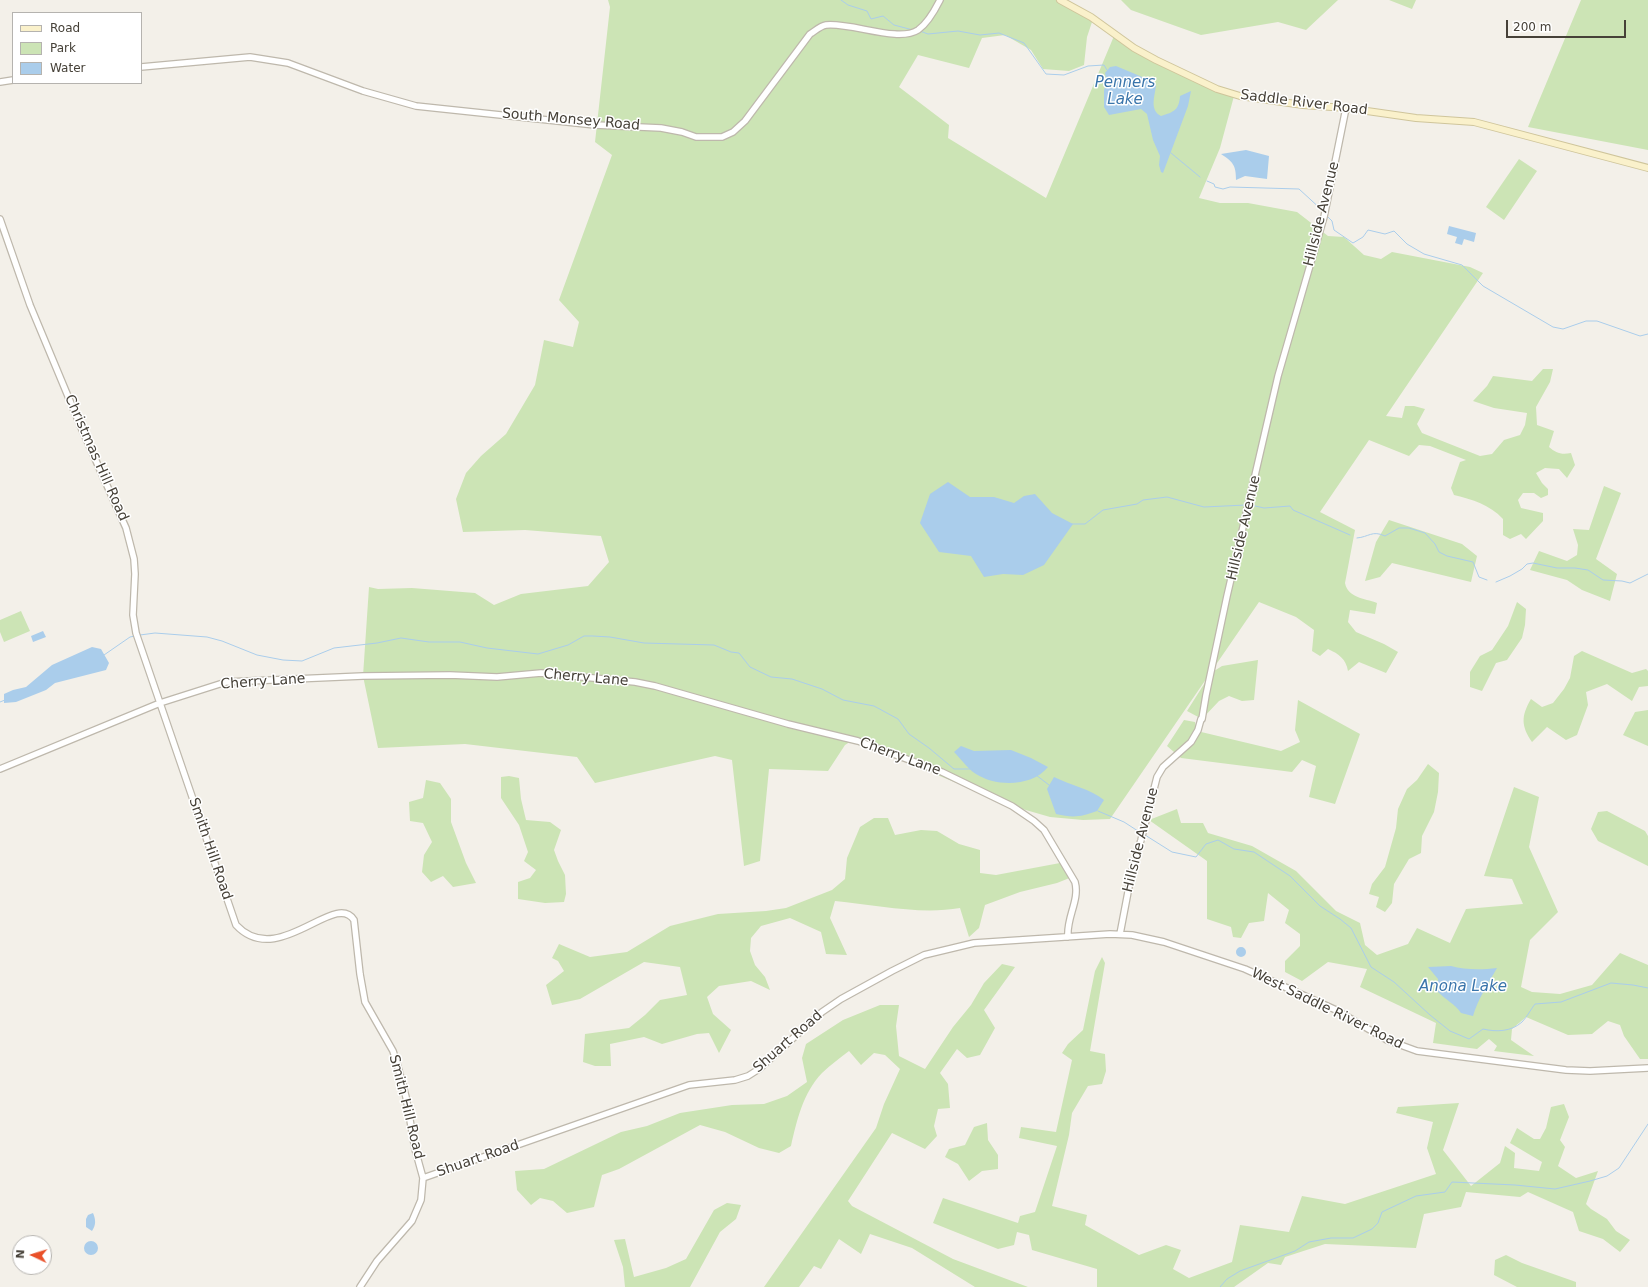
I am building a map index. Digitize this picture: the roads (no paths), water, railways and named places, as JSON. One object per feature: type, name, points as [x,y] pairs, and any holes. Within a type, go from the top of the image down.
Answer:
[{"type":"main road","name":"Saddle River Road","points":[[1060,0],[1091,18],[1151,57],[1217,90],[1240,96],[1303,105],[1346,108],[1416,118],[1474,122],[1648,168]]},
{"type":"street","name":"South Monsey Road","points":[[142,67],[250,57],[288,63],[363,91],[416,106],[595,125],[661,128],[682,132],[696,137],[722,137],[733,132],[745,121],[810,34],[818,28],[826,25],[901,34],[912,33],[927,22],[940,0]]},
{"type":"street","points":[[0,82],[12,80]]},
{"type":"street","name":"Hillside Avenue","points":[[1120,934],[1132,871],[1142,840],[1157,777],[1163,767],[1191,742],[1198,730],[1200,719],[1202,718],[1226,603],[1278,376],[1324,217],[1346,108]]},
{"type":"street","name":"Christmas Hill Road","points":[[0,219],[30,305],[47,347],[126,528],[134,559],[135,574],[133,620],[160,703]]},
{"type":"street","name":"Cherry Lane","points":[[0,769],[160,703],[226,682],[363,676],[450,675],[497,677],[541,673],[635,682],[655,686],[788,724],[858,741],[942,772],[1012,806],[1034,820],[1044,830],[1076,885],[1068,925],[1068,937]]},
{"type":"street","name":"Smith Hill Road","points":[[160,703],[236,925],[248,935],[255,938],[274,940],[341,912],[352,916],[354,920],[365,1002],[393,1051],[406,1097],[415,1149],[423,1178],[421,1200],[412,1221],[377,1261],[360,1287]]},
{"type":"street","name":"West Saddle River Road","points":[[1034,940],[1120,934],[1164,942],[1245,969],[1336,1010],[1387,1040],[1417,1051],[1566,1070],[1590,1071],[1648,1068]]},
{"type":"street","name":"Shuart Road","points":[[423,1178],[689,1085],[735,1080],[748,1076],[759,1069],[822,1012],[841,999],[892,970],[924,956],[974,943],[1034,940]]},
{"type":"water","name":"Penners Lake","points":[[1116,66],[1140,76],[1156,85],[1154,106],[1157,113],[1161,116],[1175,110],[1180,96],[1191,91],[1188,106],[1163,173],[1161,172],[1159,165],[1160,156],[1153,140],[1147,114],[1141,109],[1109,115],[1104,107],[1104,90],[1107,83],[1105,73],[1110,67]]},
{"type":"water","points":[[1246,150],[1269,156],[1267,179],[1245,176],[1236,180],[1233,164],[1221,154]]},
{"type":"water","points":[[1449,226],[1476,233],[1474,242],[1464,239],[1462,245],[1455,243],[1457,237],[1447,234]]},
{"type":"water","points":[[948,482],[970,497],[994,497],[1014,503],[1024,496],[1035,494],[1052,513],[1073,524],[1044,565],[1023,575],[1003,574],[984,577],[971,556],[939,552],[920,523],[930,494]]},
{"type":"water","points":[[43,631],[46,637],[33,642],[31,636]]},
{"type":"water","points":[[92,647],[101,649],[109,663],[106,670],[55,683],[46,690],[16,702],[4,703],[4,694],[26,687],[52,665]]},
{"type":"water","points":[[961,746],[974,751],[1011,750],[1048,767],[1041,774],[1023,781],[1003,783],[993,781],[976,774],[954,752]]},
{"type":"water","points":[[1054,777],[1087,790],[1104,800],[1097,811],[1086,815],[1067,816],[1056,814],[1047,789]]},
{"type":"water","points":[[1239,947],[1243,947],[1245,948],[1245,956],[1239,957],[1236,954],[1236,950]]},
{"type":"water","name":"Anona Lake","points":[[1451,966],[1474,969],[1497,968],[1480,998],[1473,1016],[1461,1013],[1438,992],[1438,979],[1428,967]]},
{"type":"water","points":[[93,1213],[95,1222],[92,1231],[86,1227],[86,1219],[88,1215]]},
{"type":"water","points":[[88,1241],[94,1241],[98,1245],[98,1251],[94,1255],[88,1255],[84,1251],[84,1245]]},
{"type":"waterway","points":[[841,0],[848,5],[867,11],[871,19],[883,16],[894,25],[913,30]]},
{"type":"waterway","points":[[920,31],[928,34],[958,31],[980,35],[999,33],[1024,43],[1046,74],[1064,75],[1088,66],[1104,65],[1107,70]]},
{"type":"waterway","points":[[1171,153],[1200,177]]},
{"type":"waterway","points":[[1207,181],[1214,184],[1215,187],[1223,189],[1230,187],[1299,189],[1323,211]]},
{"type":"waterway","points":[[1327,216],[1332,221],[1334,230],[1353,243],[1363,237],[1368,230],[1385,234],[1394,231],[1407,244],[1424,254],[1462,265],[1483,286],[1553,327],[1563,329],[1586,321],[1597,321],[1640,336],[1648,334]]},
{"type":"waterway","points":[[1072,524],[1085,524],[1103,510],[1137,504],[1143,500],[1167,497],[1204,507],[1246,505]]},
{"type":"waterway","points":[[1251,505],[1264,508],[1290,506],[1293,510],[1350,535]]},
{"type":"waterway","points":[[1357,538],[1374,534],[1381,534],[1385,536],[1399,528],[1409,528],[1425,533],[1435,544],[1439,552],[1447,556],[1473,562],[1479,577],[1487,580]]},
{"type":"waterway","points":[[1496,582],[1510,576],[1522,569],[1527,564],[1533,563],[1557,568],[1588,570],[1603,580],[1630,583],[1648,574]]},
{"type":"waterway","points":[[140,635],[155,633],[207,637],[222,641],[257,655],[283,660],[302,661],[334,648],[377,643],[401,638],[429,642],[460,642],[487,648],[538,654],[568,645],[584,636],[610,637],[644,643],[714,645],[731,652],[739,653],[750,667],[771,677],[792,679],[822,689],[843,700],[874,706],[898,719],[909,734],[929,748],[954,769],[972,769]]},
{"type":"waterway","points":[[104,655],[130,637],[135,636]]},
{"type":"waterway","points":[[0,702],[5,700]]},
{"type":"waterway","points":[[1036,775],[1049,785]]},
{"type":"waterway","points":[[1098,811],[1124,822],[1141,833]]},
{"type":"waterway","points":[[1145,835],[1172,852],[1196,857],[1206,844],[1218,840],[1234,849],[1254,852],[1290,876],[1320,906],[1351,928],[1371,967],[1394,982],[1450,1031],[1469,1039],[1483,1029],[1493,1031],[1513,1028],[1524,1020],[1535,1004],[1561,1002],[1611,983],[1648,988]]},
{"type":"waterway","points":[[1220,1287],[1227,1279],[1240,1271],[1295,1251],[1309,1242],[1331,1238],[1353,1238],[1372,1229],[1378,1223],[1382,1212],[1416,1196],[1445,1192],[1452,1182],[1515,1185],[1555,1189],[1607,1176],[1619,1168],[1648,1124]]}]
